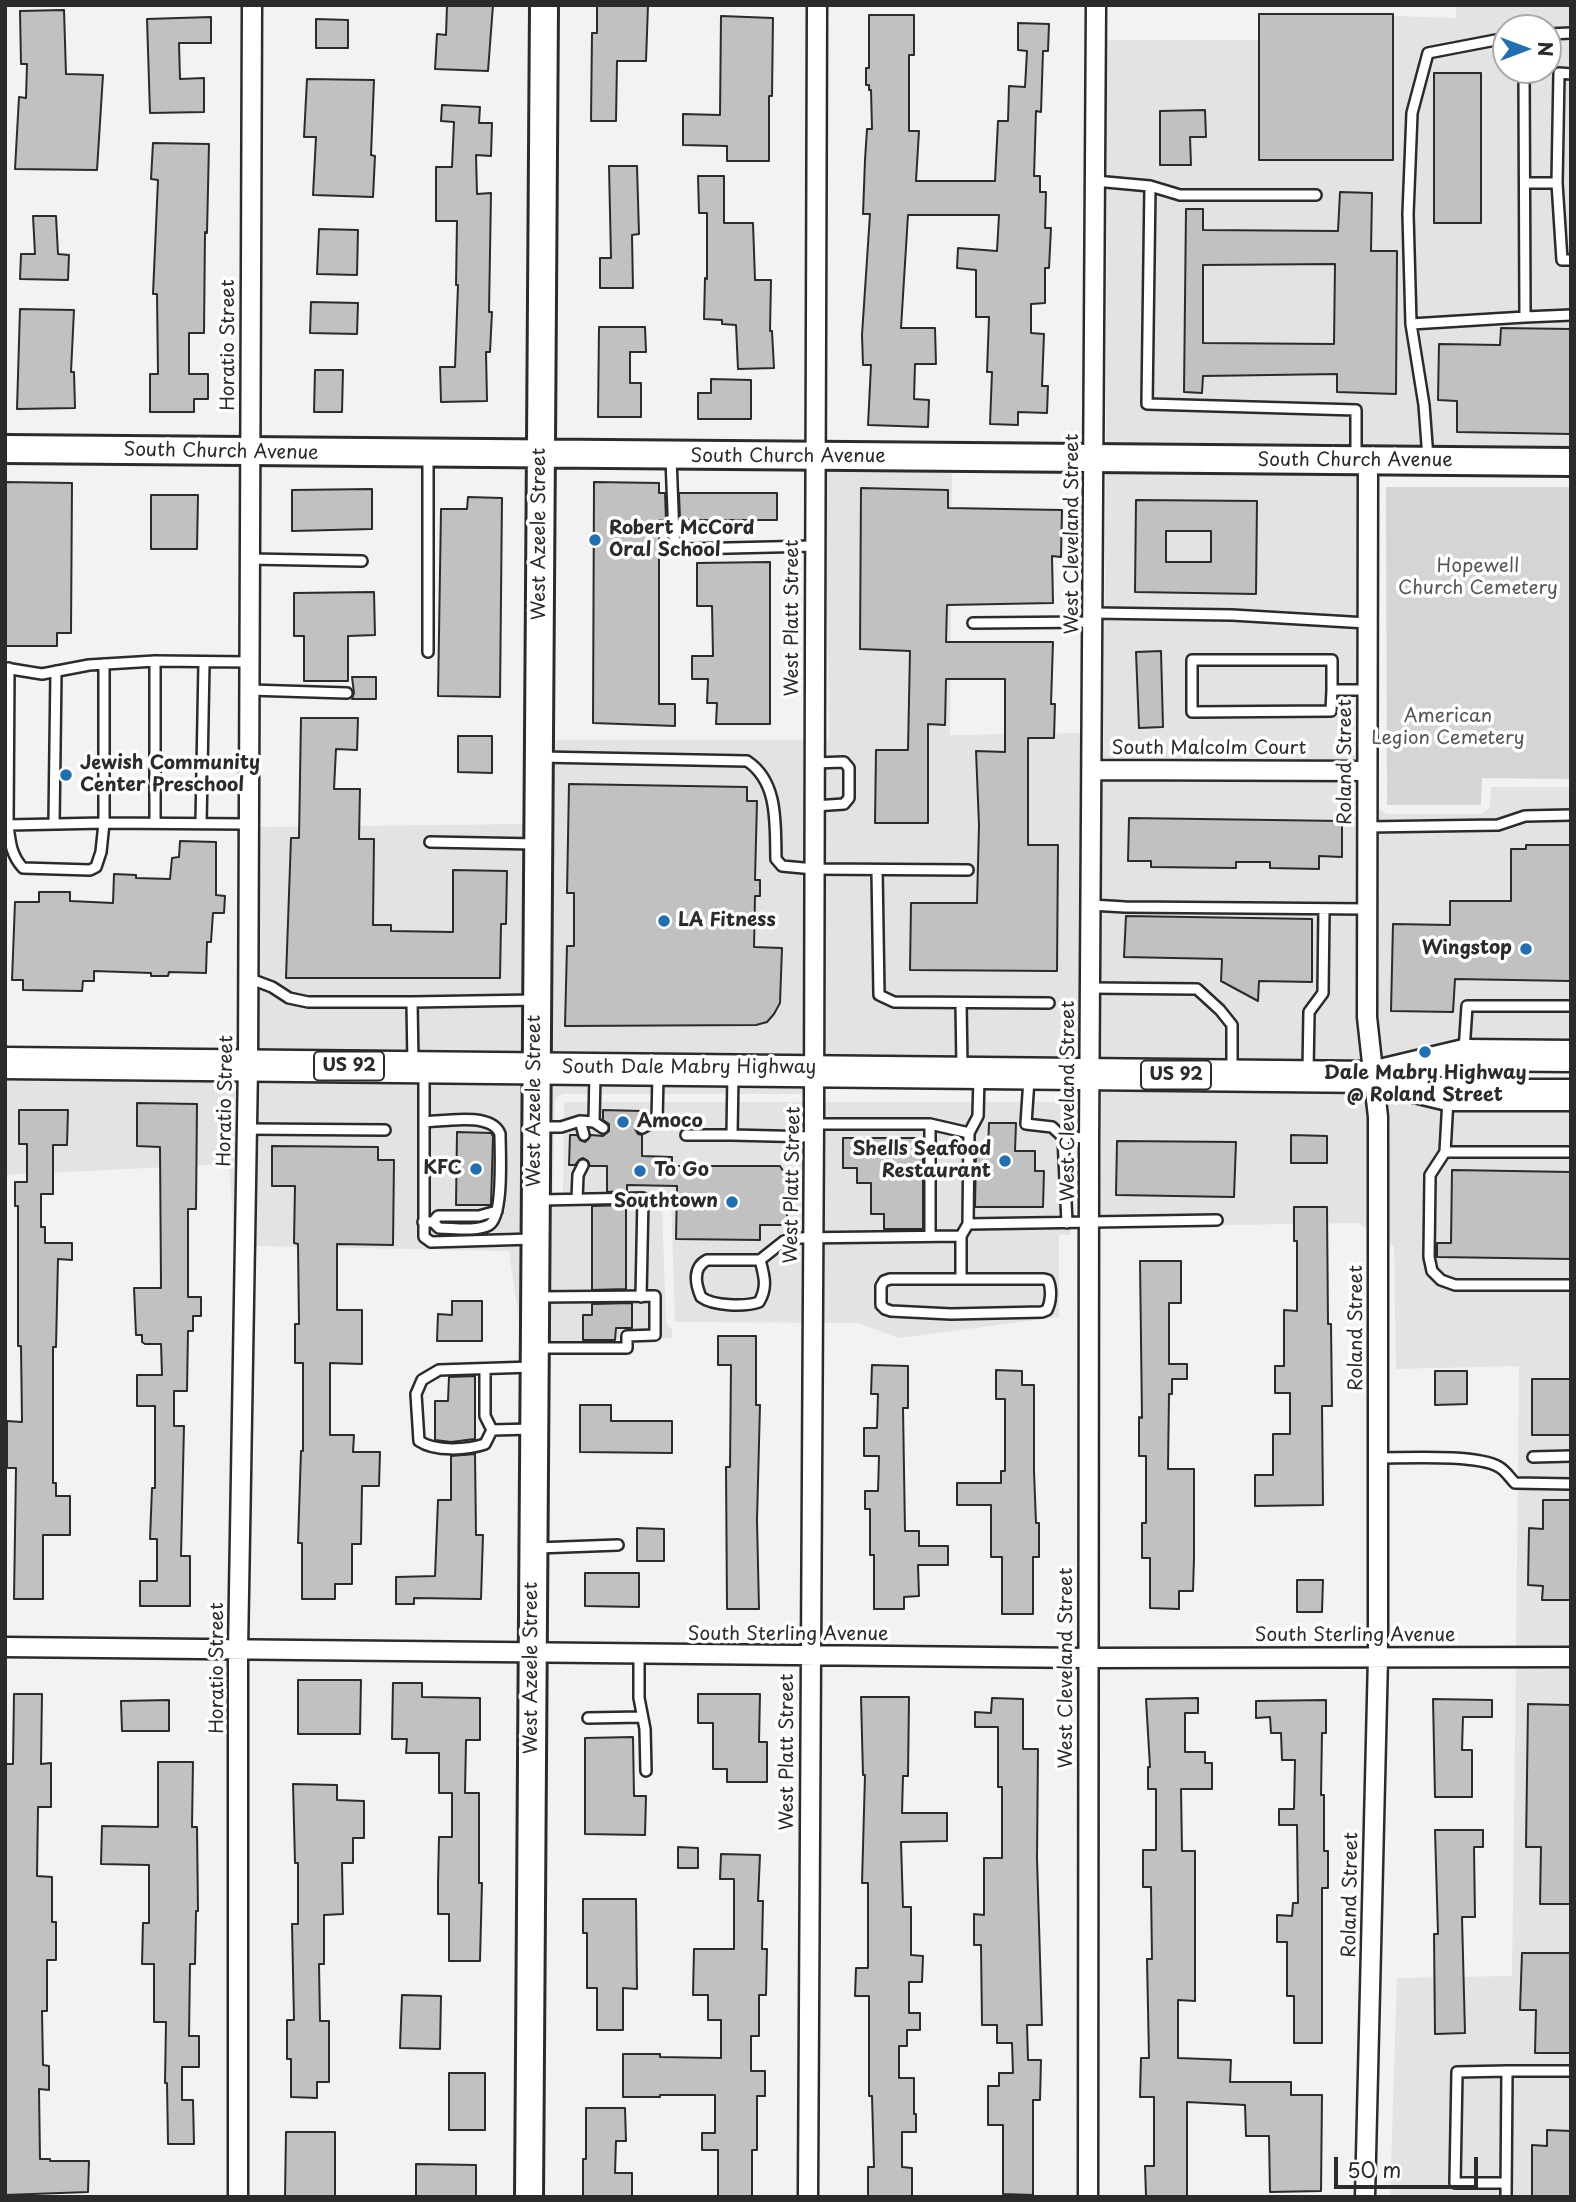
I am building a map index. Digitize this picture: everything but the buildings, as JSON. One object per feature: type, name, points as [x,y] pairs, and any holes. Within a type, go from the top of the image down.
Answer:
[{"type":"main road","name":"US 92","points":[[1373,1077],[1464,1055],[1571,1056]]},
{"type":"main road","name":"South Dale Mabry Highway","points":[[5,1063],[814,1069],[1373,1077]]},
{"type":"main road","name":"US 92","points":[[1373,1077],[1448,1095],[1571,1095]]},
{"type":"street","name":"Horatio Street","points":[[238,2197],[238,1650],[248,1066],[252,5]]},
{"type":"street","name":"West Azeele Street","points":[[529,2197],[544,5]]},
{"type":"street","name":"West Platt Street","points":[[808,2197],[817,5]]},
{"type":"street","name":"West Cleveland Street","points":[[1088,2197],[1089,1138],[1096,5]]},
{"type":"street","name":"South Church Avenue","points":[[5,449],[814,458],[1571,462]]},
{"type":"street","name":"Roland Street","points":[[1362,461],[1367,623],[1367,1017],[1378,1117],[1378,1657],[1365,2197]]},
{"type":"street","name":"South Malcolm Court","points":[[1092,770],[1367,771]]},
{"type":"street","name":"South Sterling Avenue","points":[[5,1647],[1088,1658],[1571,1657]]},
{"type":"lane","points":[[1428,461],[1424,405],[1411,324],[1408,214],[1412,114],[1428,53],[1492,41]]},
{"type":"lane","points":[[1571,74],[1559,73],[1557,183],[1562,260],[1571,260]]},
{"type":"lane","points":[[1524,84],[1525,317]]},
{"type":"lane","points":[[1095,181],[1150,186],[1180,195],[1316,195]]},
{"type":"lane","points":[[1525,183],[1557,183]]},
{"type":"lane","points":[[1150,186],[1147,404],[1356,410],[1362,461]]},
{"type":"lane","points":[[1411,324],[1571,315]]},
{"type":"lane","points":[[428,454],[428,652]]},
{"type":"lane","points":[[671,456],[674,537],[679,547],[814,546]]},
{"type":"lane","points":[[249,559],[362,561]]},
{"type":"lane","points":[[973,623],[1093,617],[1232,615],[1367,623]]},
{"type":"lane","points":[[1192,660],[1332,660],[1332,691],[1331,711],[1192,712],[1192,660]]},
{"type":"lane","points":[[155,662],[155,823]]},
{"type":"lane","points":[[104,664],[104,823],[101,852],[96,867],[90,870],[23,868],[15,859],[6,825],[7,668],[42,674],[104,664],[249,662]]},
{"type":"lane","points":[[201,823],[204,663]]},
{"type":"lane","points":[[54,823],[55,671]]},
{"type":"lane","points":[[249,690],[347,693]]},
{"type":"lane","points":[[1332,691],[1367,691]]},
{"type":"lane","points":[[538,757],[747,761],[761,774],[774,805],[776,859],[788,868],[968,870]]},
{"type":"lane","points":[[814,763],[844,762],[849,768],[849,798],[844,804],[814,806]]},
{"type":"lane","points":[[1367,827],[1499,825],[1525,816],[1571,815]]},
{"type":"lane","points":[[6,825],[248,824]]},
{"type":"lane","points":[[430,842],[538,844]]},
{"type":"lane","points":[[877,870],[879,995],[894,1002],[1049,1003]]},
{"type":"lane","points":[[1091,905],[1367,909]]},
{"type":"lane","points":[[1308,1076],[1309,1012],[1322,993],[1324,909]]},
{"type":"lane","points":[[248,978],[272,987],[289,998],[308,1002],[536,1000]]},
{"type":"lane","points":[[1090,988],[1197,989],[1220,1010],[1232,1026],[1232,1075]]},
{"type":"lane","points":[[411,1002],[424,1122],[428,1222],[424,1237],[431,1241],[534,1239]]},
{"type":"lane","points":[[961,1003],[978,1116],[970,1133],[968,1224],[961,1236],[961,1279]]},
{"type":"lane","points":[[1464,1055],[1467,1006],[1571,1006]]},
{"type":"lane","points":[[595,1068],[599,1119],[603,1128]]},
{"type":"lane","points":[[642,1128],[657,1122],[658,1068]]},
{"type":"lane","points":[[732,1135],[733,1069]]},
{"type":"lane","points":[[1029,1073],[1026,1125],[1052,1127],[1063,1137],[1089,1138]]},
{"type":"lane","points":[[1448,1095],[1445,1152],[1430,1175],[1429,1257],[1432,1270],[1441,1280],[1455,1286],[1571,1286]]},
{"type":"lane","points":[[642,1116],[653,1122]]},
{"type":"lane","points":[[535,1127],[561,1127],[599,1119]]},
{"type":"lane","points":[[424,1122],[486,1120],[497,1126],[500,1134],[495,1220],[480,1228],[439,1228],[428,1222]]},
{"type":"lane","points":[[573,1135],[580,1121]]},
{"type":"lane","points":[[580,1121],[584,1135]]},
{"type":"lane","points":[[685,1135],[930,1125],[970,1133]]},
{"type":"lane","points":[[930,1125],[930,1236]]},
{"type":"lane","points":[[247,1129],[385,1130]]},
{"type":"lane","points":[[1063,1137],[1067,1223]]},
{"type":"lane","points":[[1445,1152],[1571,1152]]},
{"type":"lane","points":[[573,1165],[578,1175]]},
{"type":"lane","points":[[577,1199],[578,1175],[583,1165]]},
{"type":"lane","points":[[1066,1177],[1089,1176]]},
{"type":"lane","points":[[535,1200],[643,1198],[641,1297]]},
{"type":"lane","points":[[968,1224],[1217,1220]]},
{"type":"lane","points":[[760,1259],[765,1288],[759,1302],[713,1303],[701,1297],[696,1280],[697,1269],[707,1259],[760,1259],[784,1241],[813,1237],[961,1236]]},
{"type":"lane","points":[[890,1279],[961,1279],[1048,1280],[1050,1304],[1047,1310],[1042,1312],[951,1314],[891,1311],[881,1305],[881,1286],[884,1281],[890,1279]]},
{"type":"lane","points":[[492,1430],[485,1444],[474,1448],[433,1447],[419,1441],[416,1394],[422,1380],[439,1370],[485,1369],[533,1358],[627,1348],[627,1336],[655,1335],[655,1297],[534,1297]]},
{"type":"lane","points":[[485,1369],[485,1416],[492,1430]]},
{"type":"lane","points":[[492,1430],[533,1429]]},
{"type":"lane","points":[[1533,1457],[1571,1456]]},
{"type":"lane","points":[[1378,1458],[1447,1458],[1488,1463],[1501,1468],[1515,1483],[1571,1484]]},
{"type":"lane","points":[[532,1548],[618,1545]]},
{"type":"lane","points":[[639,1655],[639,1698],[646,1770]]},
{"type":"lane","points":[[588,1718],[642,1717]]},
{"type":"lane","points":[[1506,2197],[1507,2071]]},
{"type":"lane","points":[[1506,2183],[1455,2183],[1457,2072],[1571,2071]]},
{"type":"shaded area","points":[[1456,5],[1571,5],[1571,452],[1106,450],[1107,40],[1308,40],[1305,13],[1456,18]]},
{"type":"shaded area","points":[[825,467],[952,469],[950,735],[1082,733],[1078,1064],[826,1060],[825,740],[829,739]]},
{"type":"shaded area","points":[[1106,470],[1357,471],[1356,761],[1103,760]]},
{"type":"shaded area","points":[[549,740],[803,740],[803,1059],[547,1057]]},
{"type":"shaded area","points":[[1103,780],[1356,781],[1356,1017],[1361,1067],[1101,1065]]},
{"type":"shaded area","points":[[1491,787],[1571,787],[1571,1046],[1383,1064],[1378,1017],[1378,808],[1387,814],[1481,814],[1490,808]]},
{"type":"shaded area","points":[[527,824],[525,1057],[259,1056],[259,827]]},
{"type":"shaded area","points":[[5,1072],[236,1075],[234,1235],[229,1164],[5,1175]]},
{"type":"shaded area","points":[[258,1076],[525,1077],[522,1343],[509,1251],[256,1246]]},
{"type":"shaded area","points":[[547,1077],[803,1079],[803,1094],[564,1094],[555,1100],[555,1200],[563,1204],[662,1203],[666,1323],[672,1330],[672,1338],[545,1342]]},
{"type":"shaded area","points":[[1100,1084],[1363,1086],[1367,1117],[1367,1229],[1359,1223],[1100,1227]]},
{"type":"shaded area","points":[[1386,1090],[1571,1105],[1571,1647],[1516,1647],[1519,1366],[1396,1369],[1394,1247],[1389,1243],[1390,1117]]},
{"type":"shaded area","points":[[564,1102],[1071,1102],[1071,1235],[1059,1235],[1059,1317],[899,1338],[858,1323],[675,1322],[671,1195],[563,1195]]},
{"type":"shaded area","points":[[1516,1666],[1571,1666],[1571,2197],[1390,2197],[1397,1978],[1512,1976]]},
{"type":"green space","points":[[1386,487],[1571,487],[1571,779],[1482,778],[1481,805],[1387,805]]},
{"type":"place","name":"Robert McCord Oral School","points":[[595,540]]},
{"type":"place","name":"Jewish Community Center Preschool","points":[[66,775]]},
{"type":"place","name":"LA Fitness","points":[[664,921]]},
{"type":"place","name":"Wingstop","points":[[1526,949]]},
{"type":"place","name":"Dale Mabry Highway @ Roland Street","points":[[1425,1052]]},
{"type":"place","name":"Amoco","points":[[623,1122]]},
{"type":"place","name":"Shells Seafood Restaurant","points":[[1005,1161]]},
{"type":"place","name":"KFC","points":[[476,1169]]},
{"type":"place","name":"To Go","points":[[640,1171]]},
{"type":"place","name":"Southtown","points":[[732,1202]]},
{"type":"park label","name":"Hopewell Church Cemetery","points":[[1478,578]]},
{"type":"park label","name":"American Legion Cemetery","points":[[1448,728]]}]
